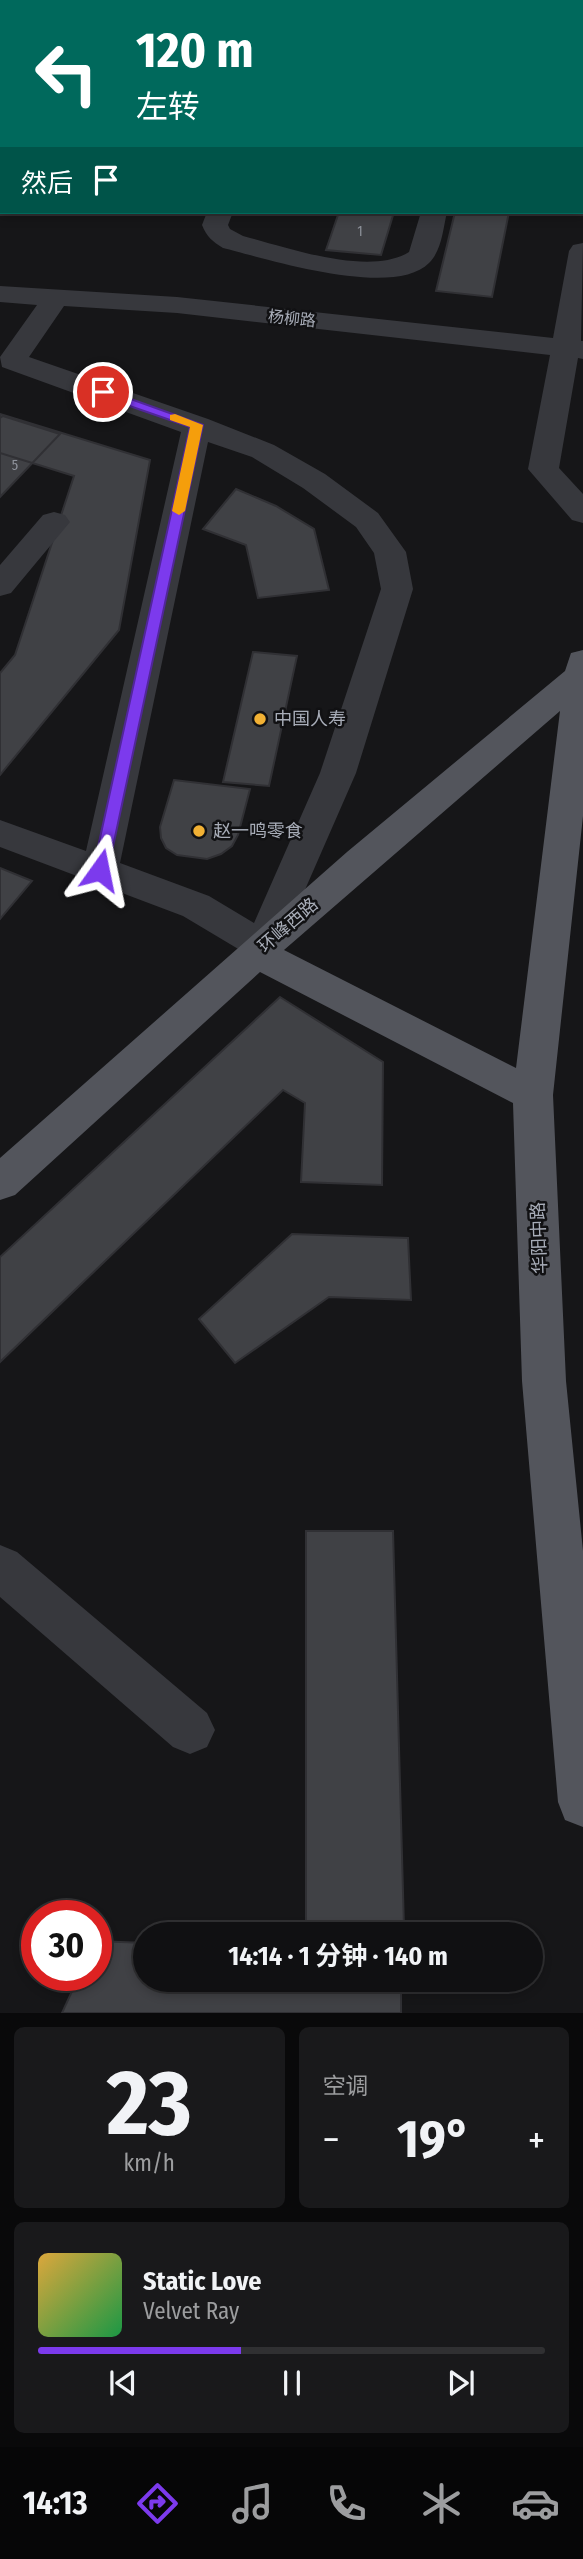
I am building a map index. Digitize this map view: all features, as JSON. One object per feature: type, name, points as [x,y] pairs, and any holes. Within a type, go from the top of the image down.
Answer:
[{"type":"main road","name":"环峰西路","points":[[0,1183],[260,950],[583,670]]},
{"type":"main road","name":"华阳中路","points":[[583,670],[533,1095],[544,1381],[583,1802]]},
{"type":"main road","points":[[260,950],[533,1095]]},
{"type":"street","points":[[219,214],[215,225],[219,234],[233,242],[341,267],[370,270],[395,270],[409,266],[419,258],[433,214]]},
{"type":"street","points":[[583,251],[574,349],[543,469],[583,513]]},
{"type":"street","name":"杨柳路","points":[[0,295],[177,305],[574,349]]},
{"type":"street","points":[[0,833],[196,906],[260,950],[338,773],[397,589],[390,552],[367,520],[314,481],[263,451],[197,425],[6,366],[57,297]]},
{"type":"street","points":[[100,870],[197,425]]},
{"type":"street","points":[[0,586],[54,522]]},
{"type":"street","points":[[0,1567],[190,1731]]},
{"type":"building","points":[[338,214],[393,214],[381,255],[326,250]]},
{"type":"building","points":[[455,214],[509,214],[492,297],[436,291]]},
{"type":"building","points":[[0,414],[150,460],[119,630],[0,775],[0,673],[15,655],[74,476],[0,453]]},
{"type":"building","points":[[3,416],[60,434],[0,497],[0,418]]},
{"type":"building","points":[[236,489],[276,506],[314,529],[329,590],[258,598],[246,545],[203,529]]},
{"type":"building","name":"中国人寿","points":[[253,652],[297,656],[269,786],[223,782]]},
{"type":"building","points":[[174,780],[250,789],[238,835],[232,846],[207,859],[177,855],[166,848],[160,827]]},
{"type":"building","points":[[0,868],[32,881],[0,919]]},
{"type":"building","points":[[280,997],[383,1062],[382,1185],[301,1182],[305,1103],[283,1090],[0,1362],[0,1257]]},
{"type":"building","points":[[292,1234],[408,1238],[411,1300],[329,1297],[235,1363],[199,1319]]},
{"type":"building","points":[[306,1531],[393,1531],[404,1922],[306,1922]]},
{"type":"building","points":[[112,1942],[133,1943],[133,1992],[401,1992],[401,2013],[62,2013],[72,1991],[112,1991]]},
{"type":"slow traffic","points":[[175,417],[197,425],[179,511]]},
{"type":"place","name":"中国人寿","points":[[260,719]]},
{"type":"place","name":"赵一鸣零食","points":[[199,831]]},
{"type":"route","points":[[100,870],[197,425],[103,392]]}]
